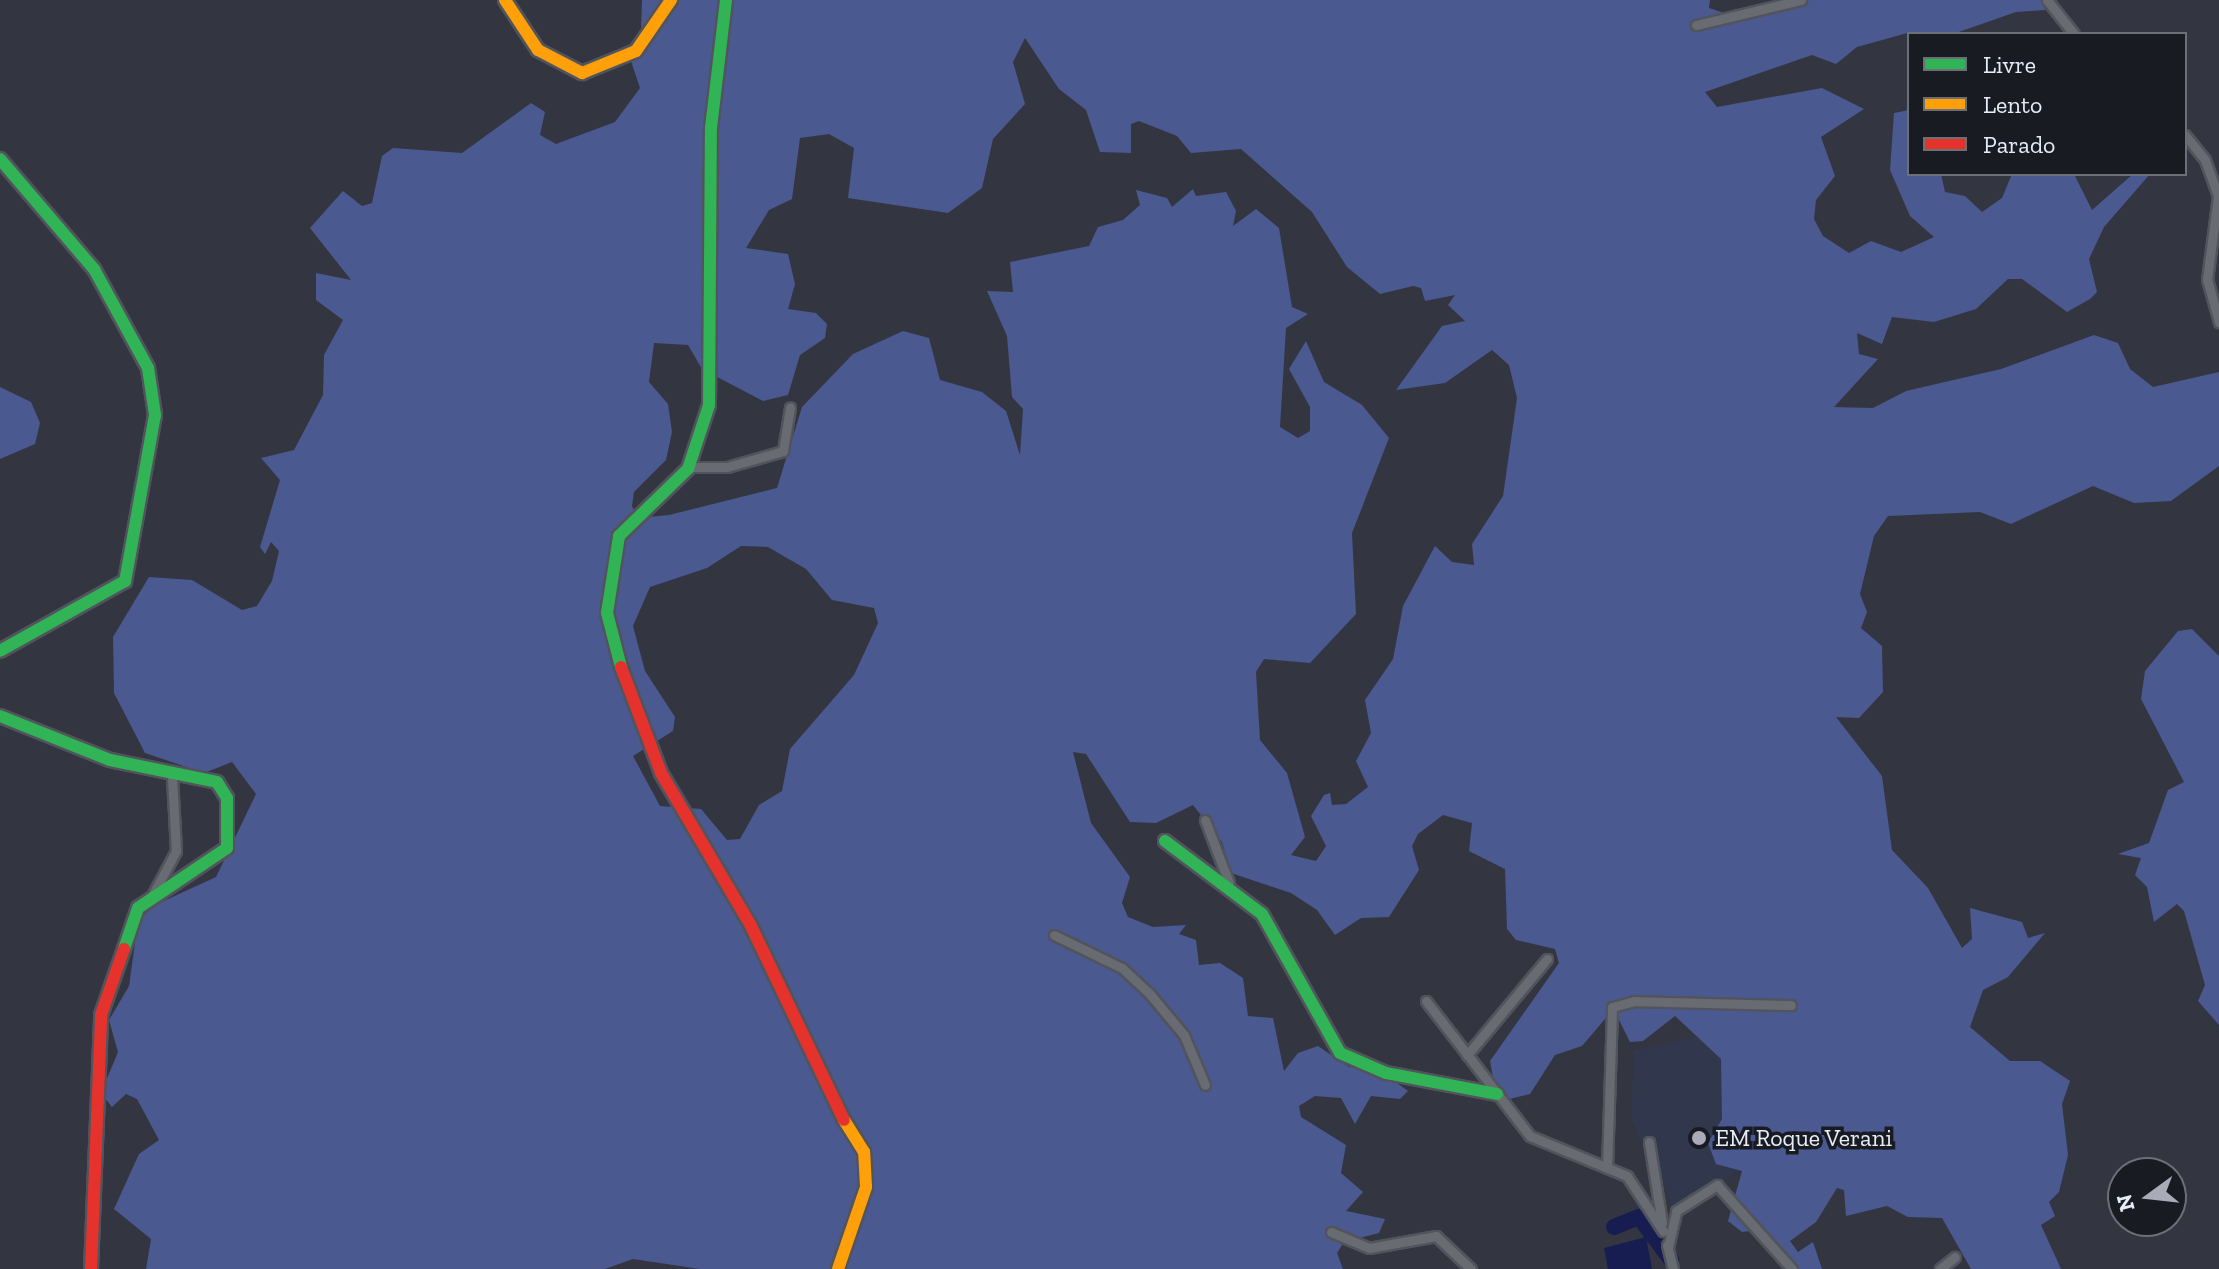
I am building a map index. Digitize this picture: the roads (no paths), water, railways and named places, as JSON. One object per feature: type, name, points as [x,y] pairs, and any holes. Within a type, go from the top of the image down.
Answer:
[{"type":"street","points":[[505,0],[538,50],[582,73],[636,51],[671,0]]},
{"type":"street","points":[[726,0],[711,128],[709,405],[690,467],[619,536],[607,613],[614,656],[661,773],[751,926],[821,1083],[864,1152],[866,1187],[838,1269]]},
{"type":"street","points":[[1696,25],[1801,0]]},
{"type":"street","points":[[2047,0],[2072,32]]},
{"type":"street","points":[[2187,138],[2216,187],[2207,279],[2219,322]]},
{"type":"street","points":[[0,159],[102,282],[148,368],[155,415],[125,581],[0,651]]},
{"type":"street","points":[[690,467],[727,467],[783,451],[790,408]]},
{"type":"street","points":[[0,716],[71,748],[172,777],[217,782],[227,798],[229,830],[219,859],[153,894],[138,908],[101,1015],[91,1269]]},
{"type":"street","points":[[153,894],[176,851],[172,777]]},
{"type":"street","points":[[1205,820],[1229,883]]},
{"type":"street","points":[[1165,841],[1229,883],[1262,914],[1340,1053],[1386,1073],[1497,1094]]},
{"type":"street","points":[[1054,935],[1122,968],[1149,993],[1184,1035],[1205,1085]]},
{"type":"street","points":[[1467,1055],[1547,959]]},
{"type":"street","points":[[1426,1001],[1497,1094],[1540,1143],[1607,1168],[1638,1186],[1663,1231]]},
{"type":"street","points":[[1607,1168],[1613,1016],[1621,1001],[1791,1005]]},
{"type":"street","points":[[1649,1142],[1663,1231],[1673,1269]]},
{"type":"street","points":[[1668,1247],[1676,1211],[1717,1185],[1792,1269]]},
{"type":"street","points":[[1331,1232],[1369,1248],[1436,1236],[1471,1269]]},
{"type":"street","points":[[1940,1269],[1955,1257]]},
{"type":"waterway","points":[[1614,1227],[1639,1217],[1671,1260]]},
{"type":"place","name":"EM Roque Verani","points":[[1699,1138]]}]
